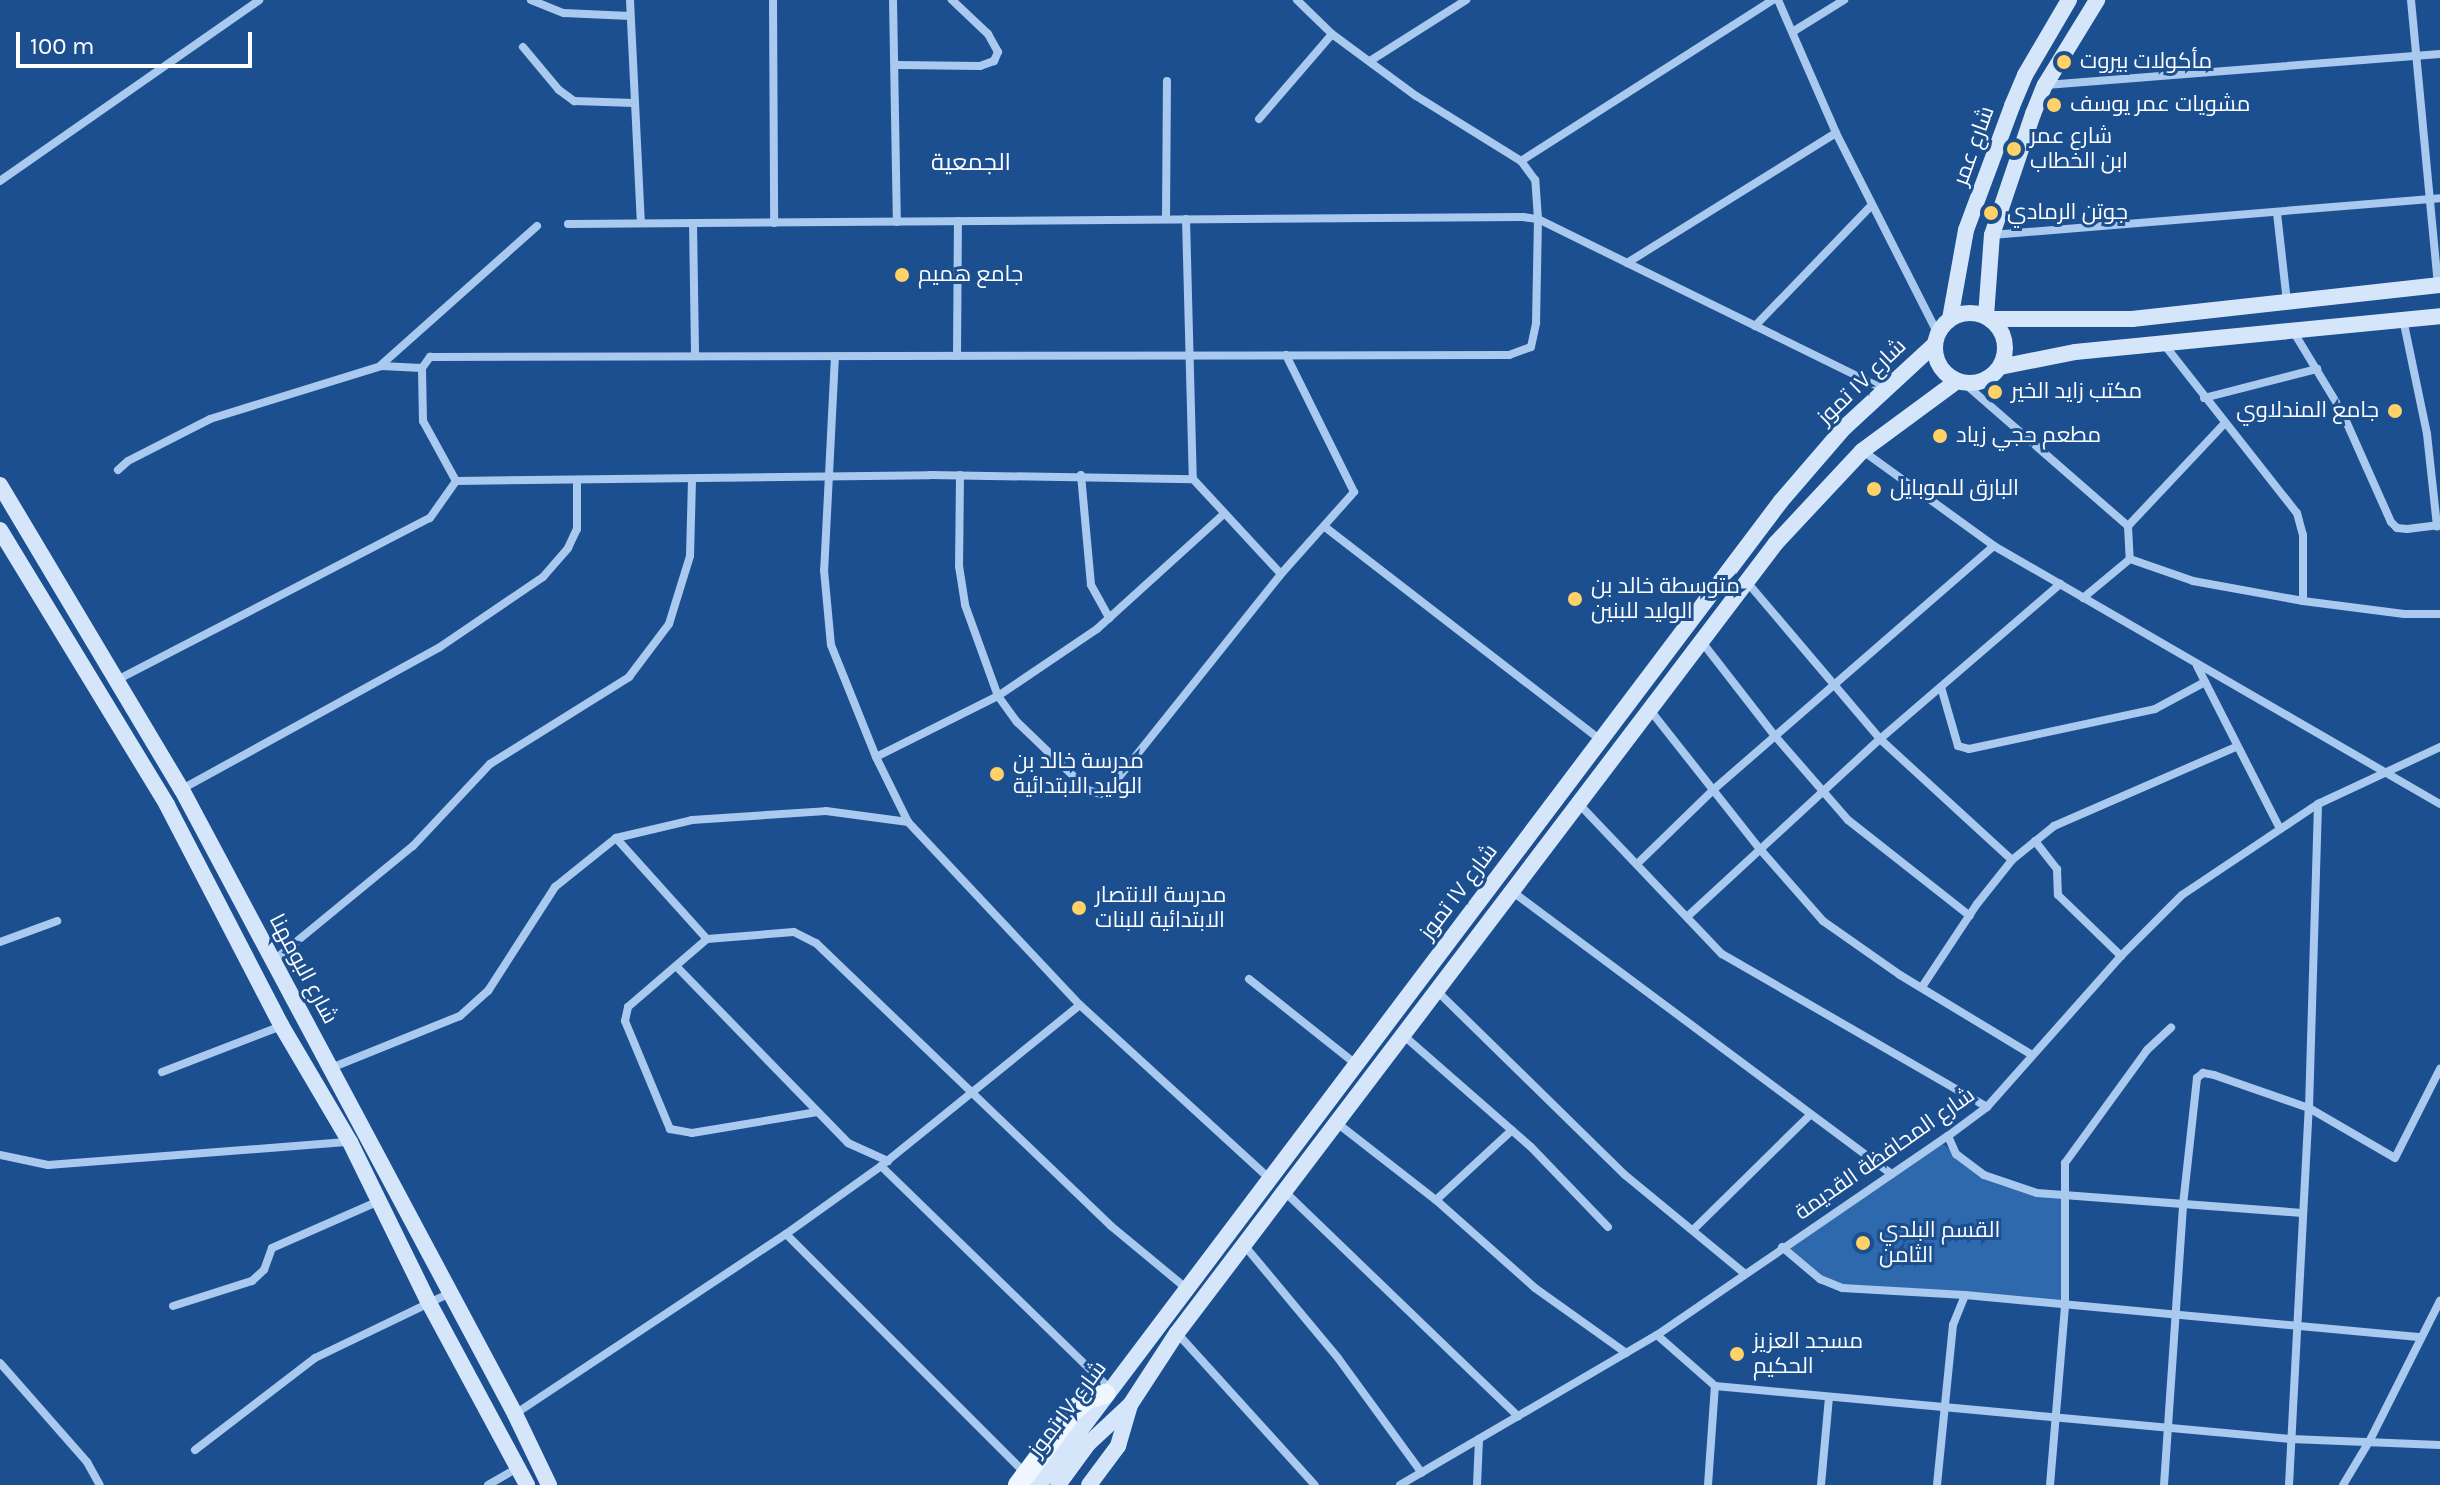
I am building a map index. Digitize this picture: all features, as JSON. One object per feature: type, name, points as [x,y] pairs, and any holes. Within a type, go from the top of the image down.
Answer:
[{"type":"main road","name":"شارع عمر","points":[[1950,319],[1966,230],[2012,106],[2025,75],[2069,0]]},
{"type":"main road","name":"شارع عمر","points":[[1988,318],[1992,235],[2045,85],[2097,0]]},
{"type":"main road","points":[[2439,286],[2132,319],[1988,318],[1974,313],[1950,319],[1936,339],[1942,370],[1960,382],[1984,380],[2000,367],[2075,352],[2292,328],[2440,316]]},
{"type":"main road","points":[[1988,318],[2003,336],[2004,357],[2000,367]]},
{"type":"main road","name":"شارع ١٧ تموز","points":[[1107,1392],[1796,483],[1883,389],[1936,339]]},
{"type":"main road","name":"شارع ١٧ تموز","points":[[1058,1485],[1088,1444],[1130,1405],[1177,1333],[1221,1274],[1801,512],[1862,451],[1960,382]]},
{"type":"main road","name":"شارع البومهنا","points":[[0,485],[182,790],[515,1414],[549,1485]]},
{"type":"main road","name":"شارع البومهنا","points":[[0,530],[167,805],[281,1025],[350,1142],[428,1301],[527,1485]]},
{"type":"main road","points":[[1208,1260],[1221,1274]]},
{"type":"main road","points":[[1028,1481],[1074,1410],[1087,1399],[1107,1392]]},
{"type":"main road","points":[[1089,1485],[1118,1446],[1130,1405]]},
{"type":"street","points":[[0,181],[259,0]]},
{"type":"street","points":[[531,0],[564,13],[630,16]]},
{"type":"street","points":[[630,0],[641,222]]},
{"type":"street","points":[[773,0],[774,223]]},
{"type":"street","points":[[893,0],[897,65],[897,222]]},
{"type":"street","points":[[897,65],[980,66],[994,61],[998,52],[988,34],[952,0]]},
{"type":"street","points":[[456,481],[423,421],[422,368],[430,357],[1509,355],[1531,347],[1536,323],[1538,219],[1535,180],[1521,161],[1416,96],[1332,34],[1297,0]]},
{"type":"street","points":[[1370,61],[1466,0]]},
{"type":"street","points":[[1521,161],[1776,0],[1794,31],[1836,133],[1936,339]]},
{"type":"street","points":[[1794,31],[1844,0]]},
{"type":"street","points":[[2411,0],[2428,200],[2439,286]]},
{"type":"street","points":[[1259,119],[1332,34]]},
{"type":"street","points":[[523,47],[559,90],[574,101],[635,103]]},
{"type":"street","points":[[2045,85],[2440,54]]},
{"type":"street","points":[[1166,219],[1167,81]]},
{"type":"street","points":[[1627,263],[1836,133]]},
{"type":"street","points":[[1992,235],[2440,198]]},
{"type":"street","points":[[1755,326],[1872,205]]},
{"type":"street","points":[[2277,213],[2287,303]]},
{"type":"street","points":[[1186,219],[1187,356],[1193,479],[1281,574]]},
{"type":"street","points":[[568,224],[1538,219],[1883,389]]},
{"type":"street","points":[[957,356],[958,221]]},
{"type":"street","points":[[693,223],[695,356]]},
{"type":"street","points":[[381,366],[537,226]]},
{"type":"street","points":[[2292,328],[2342,412],[2391,522],[2407,529],[2439,525],[2427,434],[2403,319]]},
{"type":"street","points":[[2162,342],[2297,513],[2303,535],[2303,601]]},
{"type":"street","points":[[960,475],[959,566],[965,605],[998,696],[1017,722],[1088,790],[1100,794],[1111,787],[1281,574],[1354,492],[1286,355]]},
{"type":"street","points":[[835,356],[824,570],[831,645],[876,757],[908,822],[1080,1005],[1268,1177]]},
{"type":"street","points":[[118,470],[128,461],[210,419],[381,366],[422,368]]},
{"type":"street","points":[[2204,398],[2317,369]]},
{"type":"street","points":[[1960,382],[2128,526],[2130,559]]},
{"type":"street","points":[[2128,526],[2224,424]]},
{"type":"street","points":[[2427,434],[2440,431]]},
{"type":"street","points":[[1862,451],[1994,546],[2440,804]]},
{"type":"street","points":[[456,481],[960,475],[1193,479]]},
{"type":"street","points":[[1081,475],[1091,585],[1109,618]]},
{"type":"street","points":[[274,960],[413,846],[490,764],[629,677],[669,624],[690,556],[692,480]]},
{"type":"street","points":[[117,680],[430,518],[456,481]]},
{"type":"street","points":[[182,790],[440,647],[543,577],[568,548],[577,529],[577,481]]},
{"type":"street","points":[[876,757],[998,696],[1109,618],[1224,514]]},
{"type":"street","points":[[1325,527],[1601,740]]},
{"type":"street","points":[[1637,864],[1713,790],[1994,546]]},
{"type":"street","points":[[2130,559],[2193,581],[2303,601],[2404,614],[2440,614]]},
{"type":"street","points":[[2083,598],[2130,559]]},
{"type":"street","points":[[1747,581],[1880,739],[2012,860]]},
{"type":"street","points":[[1688,916],[1880,739],[2060,584]]},
{"type":"street","points":[[1701,641],[1775,736],[1848,820],[1970,916]]},
{"type":"street","points":[[2195,663],[2280,829]]},
{"type":"street","points":[[1941,687],[1958,746],[1969,749],[2155,709],[2205,682]]},
{"type":"street","points":[[1650,710],[1759,848],[1823,921],[2032,1055]]},
{"type":"street","points":[[1922,987],[2012,860],[2054,826],[2236,747]]},
{"type":"street","name":"شارع المحافظة القديمة","points":[[1400,1485],[1657,1335],[1948,1136],[1987,1107],[2121,956],[2182,895],[2318,804],[2440,747]]},
{"type":"street","points":[[1578,804],[1722,954],[1746,971],[1987,1107]]},
{"type":"street","points":[[2289,1485],[2309,1108],[2318,804]]},
{"type":"street","points":[[331,1068],[460,1016],[488,991],[555,887],[616,838],[692,820],[826,811],[908,822]]},
{"type":"street","points":[[616,838],[707,939]]},
{"type":"street","points":[[2035,841],[2057,869],[2058,895],[2121,956]]},
{"type":"street","points":[[1512,891],[1809,1116],[1891,1174]]},
{"type":"street","points":[[0,942],[57,921]]},
{"type":"street","points":[[817,1112],[692,1133],[670,1129],[625,1021],[628,1007],[707,939],[794,932],[816,943],[1111,1226],[1186,1288]]},
{"type":"street","points":[[677,967],[848,1143],[884,1163],[1107,1392]]},
{"type":"street","points":[[1249,979],[1356,1064]]},
{"type":"street","points":[[1436,991],[1625,1175],[1744,1273]]},
{"type":"street","points":[[515,1414],[786,1234],[974,1093],[1080,1005]]},
{"type":"street","points":[[162,1072],[281,1025]]},
{"type":"street","points":[[2050,1485],[2065,1305],[2064,1173],[2069,1154],[2147,1050],[2171,1028]]},
{"type":"street","points":[[1403,1035],[1512,1130],[1608,1227]]},
{"type":"street","points":[[2164,1485],[2193,1089],[2203,1073],[2309,1108],[2395,1158],[2440,1069]]},
{"type":"street","points":[[1693,1230],[1809,1116]]},
{"type":"street","points":[[1337,1122],[1436,1200],[1535,1288],[1626,1353]]},
{"type":"street","points":[[1436,1200],[1512,1130]]},
{"type":"street","points":[[1948,1136],[1956,1154],[1984,1175],[2037,1193],[2302,1213]]},
{"type":"street","points":[[0,1155],[48,1165],[350,1142]]},
{"type":"street","points":[[1284,1191],[1518,1416]]},
{"type":"street","points":[[173,1306],[252,1281],[264,1270],[272,1248],[377,1202]]},
{"type":"street","points":[[786,1234],[1028,1481]]},
{"type":"street","points":[[1244,1245],[1338,1358],[1422,1473]]},
{"type":"street","points":[[1782,1247],[1820,1279],[1842,1288],[1965,1295],[2421,1337]]},
{"type":"street","points":[[195,1450],[315,1358],[450,1293]]},
{"type":"street","points":[[1937,1485],[1953,1325],[1965,1295]]},
{"type":"street","points":[[2343,1485],[2370,1440],[2440,1301]]},
{"type":"street","points":[[1177,1333],[1315,1485]]},
{"type":"street","points":[[1657,1335],[1715,1386],[2291,1439],[2440,1445]]},
{"type":"street","points":[[0,1363],[87,1462],[100,1485]]},
{"type":"street","points":[[1708,1485],[1715,1386]]},
{"type":"street","points":[[1821,1485],[1829,1397]]},
{"type":"street","points":[[1477,1485],[1479,1439]]},
{"type":"street","points":[[488,1485],[518,1468]]},
{"type":"shaded area","points":[[1943,1144],[1984,1175],[2061,1196],[2065,1305],[1830,1285],[1782,1247]]},
{"type":"place","name":"مأكولات بيروت","points":[[2064,62]]},
{"type":"place","name":"مشويات عمر يوسف","points":[[2054,105]]},
{"type":"place","name":"شارع عمر ابن الخطاب","points":[[2014,149]]},
{"type":"place","name":"جوتن الرمادي","points":[[1991,213]]},
{"type":"place","name":"جامع هميم","points":[[902,275]]},
{"type":"place","name":"مكتب زايد الخير","points":[[1995,392]]},
{"type":"place","name":"جامع المندلاوي","points":[[2395,411]]},
{"type":"place","name":"مطعم حجي زياد","points":[[1940,436]]},
{"type":"place","name":"البارق للموبايل","points":[[1874,489]]},
{"type":"place","name":"متوسطة خالد بن الوليد للبنين","points":[[1575,599]]},
{"type":"place","name":"مدرسة خالد بن الوليد الابتدائية","points":[[997,774]]},
{"type":"place","name":"مدرسة الانتصار الابتدائية للبنات","points":[[1079,908]]},
{"type":"place","name":"القسم البلدي الثامن","points":[[1863,1243]]},
{"type":"place","name":"مسجد العزيز الحكيم","points":[[1737,1354]]},
{"type":"district","name":"الجمعية","points":[[971,163]]}]
